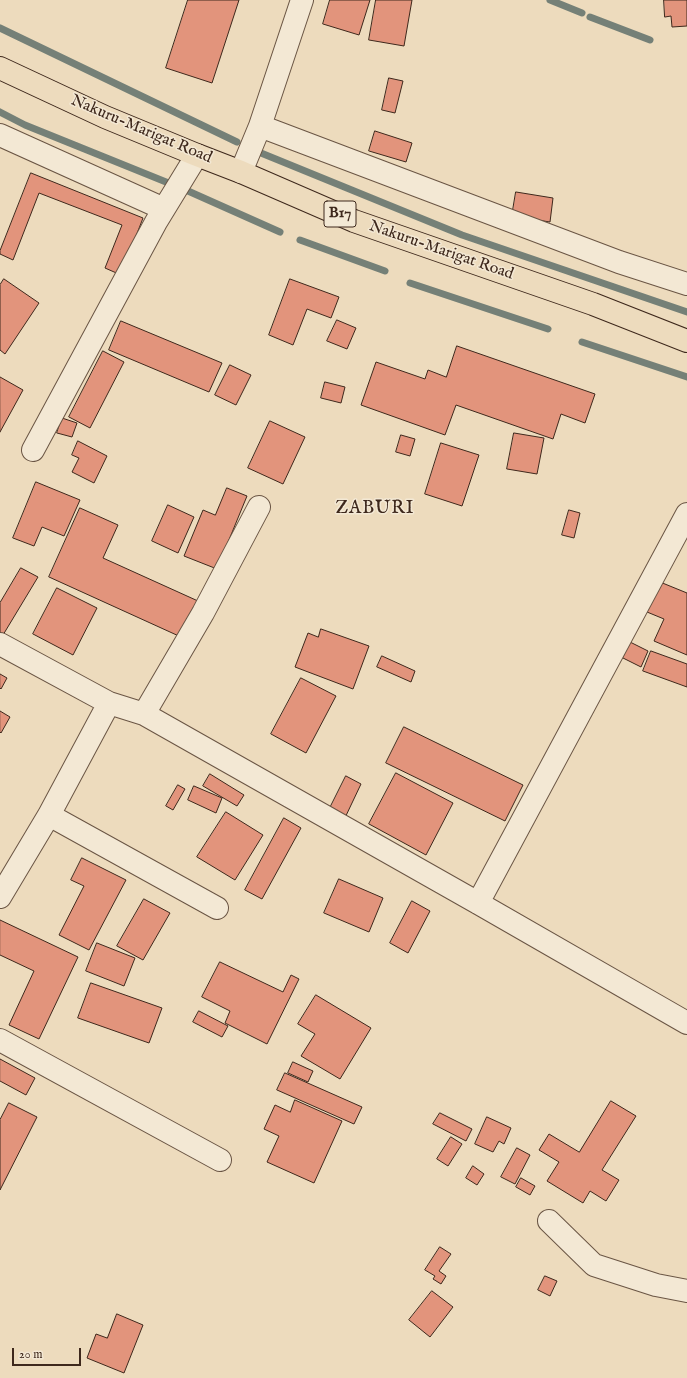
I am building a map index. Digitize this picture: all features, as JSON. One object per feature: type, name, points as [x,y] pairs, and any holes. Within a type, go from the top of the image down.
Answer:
[{"type":"main road","name":"Nakuru-Marigat Road","points":[[0,68],[105,117],[354,220],[593,304],[687,341]]},
{"type":"street","points":[[241,172],[260,126],[302,0]]},
{"type":"street","points":[[260,126],[619,262],[687,284]]},
{"type":"street","points":[[0,136],[164,209]]},
{"type":"street","points":[[33,450],[164,209],[197,155]]},
{"type":"street","points":[[144,714],[203,613],[259,507]]},
{"type":"street","points":[[478,903],[687,514]]},
{"type":"street","points":[[0,644],[108,703],[144,714],[687,1023]]},
{"type":"street","points":[[0,897],[49,815],[108,703]]},
{"type":"street","points":[[49,815],[217,908]]},
{"type":"street","points":[[0,1040],[220,1160]]},
{"type":"street","points":[[549,1221],[594,1265],[656,1285],[687,1291]]},
{"type":"building","points":[[188,0],[239,0],[212,83],[166,68]]},
{"type":"building","points":[[330,0],[370,0],[359,35],[323,24]]},
{"type":"building","points":[[376,0],[412,0],[404,46],[369,40]]},
{"type":"building","points":[[664,0],[687,0],[687,26],[672,27],[671,16],[665,17]]},
{"type":"building","points":[[389,78],[403,81],[395,113],[382,110]]},
{"type":"building","points":[[375,131],[412,143],[406,162],[369,151]]},
{"type":"building","points":[[31,173],[143,218],[121,275],[105,268],[122,225],[39,193],[13,260],[0,254]]},
{"type":"building","points":[[516,192],[553,198],[550,222],[512,216]]},
{"type":"building","points":[[4,279],[39,303],[5,354],[0,350],[0,285]]},
{"type":"building","points":[[290,279],[339,297],[331,318],[307,309],[293,345],[269,335]]},
{"type":"building","points":[[337,320],[356,328],[347,349],[327,341]]},
{"type":"building","points":[[121,321],[222,363],[209,392],[109,350]]},
{"type":"building","points":[[457,346],[595,394],[585,423],[561,414],[553,439],[456,405],[445,435],[361,405],[376,362],[425,379],[428,370],[446,377]]},
{"type":"building","points":[[103,351],[124,362],[90,428],[69,417]]},
{"type":"building","points":[[230,365],[251,375],[236,405],[215,395]]},
{"type":"building","points":[[0,377],[23,390],[0,432]]},
{"type":"building","points":[[325,382],[345,387],[341,403],[321,398]]},
{"type":"building","points":[[62,418],[77,423],[72,437],[57,433]]},
{"type":"building","points":[[270,421],[305,437],[283,484],[248,468]]},
{"type":"building","points":[[514,433],[544,438],[537,474],[507,469]]},
{"type":"building","points":[[401,435],[415,439],[410,456],[396,452]]},
{"type":"building","points":[[78,441],[107,456],[94,483],[72,472],[79,458],[72,455]]},
{"type":"building","points":[[441,443],[479,455],[462,506],[425,494]]},
{"type":"building","points":[[36,482],[80,500],[64,536],[42,527],[34,546],[13,538]]},
{"type":"building","points":[[227,488],[247,496],[217,569],[184,556],[203,510],[215,515]]},
{"type":"building","points":[[168,505],[194,517],[178,553],[152,541]]},
{"type":"building","points":[[80,508],[118,525],[103,558],[198,601],[181,637],[49,577]]},
{"type":"building","points":[[569,510],[580,513],[574,538],[562,535]]},
{"type":"building","points":[[21,568],[38,577],[3,635],[0,633],[0,603]]},
{"type":"building","points":[[660,582],[687,593],[687,655],[654,641],[664,619],[647,612]]},
{"type":"building","points":[[57,588],[97,608],[73,655],[33,634]]},
{"type":"building","points":[[321,629],[369,646],[353,689],[295,667],[308,633],[318,637]]},
{"type":"building","points":[[630,642],[648,651],[641,667],[623,658]]},
{"type":"building","points":[[651,651],[687,664],[687,687],[643,671]]},
{"type":"building","points":[[382,656],[415,671],[411,682],[377,667]]},
{"type":"building","points":[[0,674],[7,678],[1,689],[0,688]]},
{"type":"building","points":[[301,678],[336,696],[306,753],[271,734]]},
{"type":"building","points":[[0,711],[10,717],[1,733],[0,732]]},
{"type":"building","points":[[404,727],[523,785],[505,821],[386,763]]},
{"type":"building","points":[[396,773],[453,803],[426,855],[369,824]]},
{"type":"building","points":[[210,774],[244,795],[237,806],[203,786]]},
{"type":"building","points":[[346,776],[361,784],[343,822],[327,814]]},
{"type":"building","points":[[178,785],[185,789],[173,810],[166,806]]},
{"type":"building","points":[[194,786],[222,798],[216,813],[188,800]]},
{"type":"building","points":[[226,812],[263,835],[235,880],[197,857]]},
{"type":"building","points":[[284,818],[301,828],[262,899],[245,890]]},
{"type":"building","points":[[82,858],[126,880],[89,950],[59,935],[84,886],[71,880]]},
{"type":"building","points":[[339,879],[383,898],[369,932],[324,913]]},
{"type":"building","points":[[144,899],[170,913],[143,960],[117,946]]},
{"type":"building","points":[[412,901],[430,911],[408,953],[390,943]]},
{"type":"building","points":[[0,920],[78,957],[39,1039],[9,1025],[34,971],[0,955]]},
{"type":"building","points":[[97,943],[135,958],[124,986],[86,971]]},
{"type":"building","points":[[220,962],[283,992],[291,975],[299,979],[267,1044],[225,1023],[230,1011],[202,997]]},
{"type":"building","points":[[91,983],[162,1008],[149,1043],[78,1018]]},
{"type":"building","points":[[316,995],[371,1028],[340,1079],[301,1056],[315,1034],[298,1024]]},
{"type":"building","points":[[199,1011],[228,1026],[222,1037],[193,1022]]},
{"type":"building","points":[[0,1059],[35,1078],[26,1095],[0,1081]]},
{"type":"building","points":[[293,1062],[313,1071],[308,1082],[288,1073]]},
{"type":"building","points":[[285,1073],[362,1107],[354,1124],[277,1090]]},
{"type":"building","points":[[295,1100],[342,1121],[314,1183],[267,1162],[279,1136],[264,1129],[275,1105],[290,1112]]},
{"type":"building","points":[[611,1101],[636,1116],[602,1170],[619,1180],[606,1201],[590,1191],[583,1203],[547,1181],[559,1162],[539,1150],[549,1134],[579,1152]]},
{"type":"building","points":[[9,1103],[37,1117],[0,1190],[0,1120]]},
{"type":"building","points":[[440,1113],[472,1129],[466,1141],[433,1124]]},
{"type":"building","points":[[487,1117],[511,1128],[504,1144],[499,1141],[493,1152],[475,1144]]},
{"type":"building","points":[[451,1137],[462,1144],[448,1166],[437,1159]]},
{"type":"building","points":[[517,1148],[530,1155],[515,1184],[501,1177]]},
{"type":"building","points":[[473,1166],[484,1174],[477,1185],[466,1178]]},
{"type":"building","points":[[521,1178],[535,1186],[530,1195],[516,1187]]},
{"type":"building","points":[[440,1247],[451,1254],[439,1271],[446,1276],[441,1284],[433,1279],[435,1276],[425,1270]]},
{"type":"building","points":[[545,1276],[557,1281],[550,1296],[538,1290]]},
{"type":"building","points":[[432,1291],[453,1307],[430,1337],[409,1320]]},
{"type":"building","points":[[117,1314],[143,1325],[124,1373],[87,1358],[96,1334],[107,1338]]},
{"type":"waterway","points":[[550,0],[582,13]]},
{"type":"waterway","points":[[590,17],[650,40]]},
{"type":"waterway","points":[[0,28],[237,142]]},
{"type":"waterway","points":[[0,112],[25,125],[171,184]]},
{"type":"waterway","points":[[261,153],[462,235],[687,312]]},
{"type":"waterway","points":[[188,191],[280,232]]},
{"type":"waterway","points":[[300,240],[385,271]]},
{"type":"waterway","points":[[410,283],[548,329]]},
{"type":"waterway","points":[[582,342],[687,377]]},
{"type":"district","name":"ZABURI","points":[[375,509]]}]
